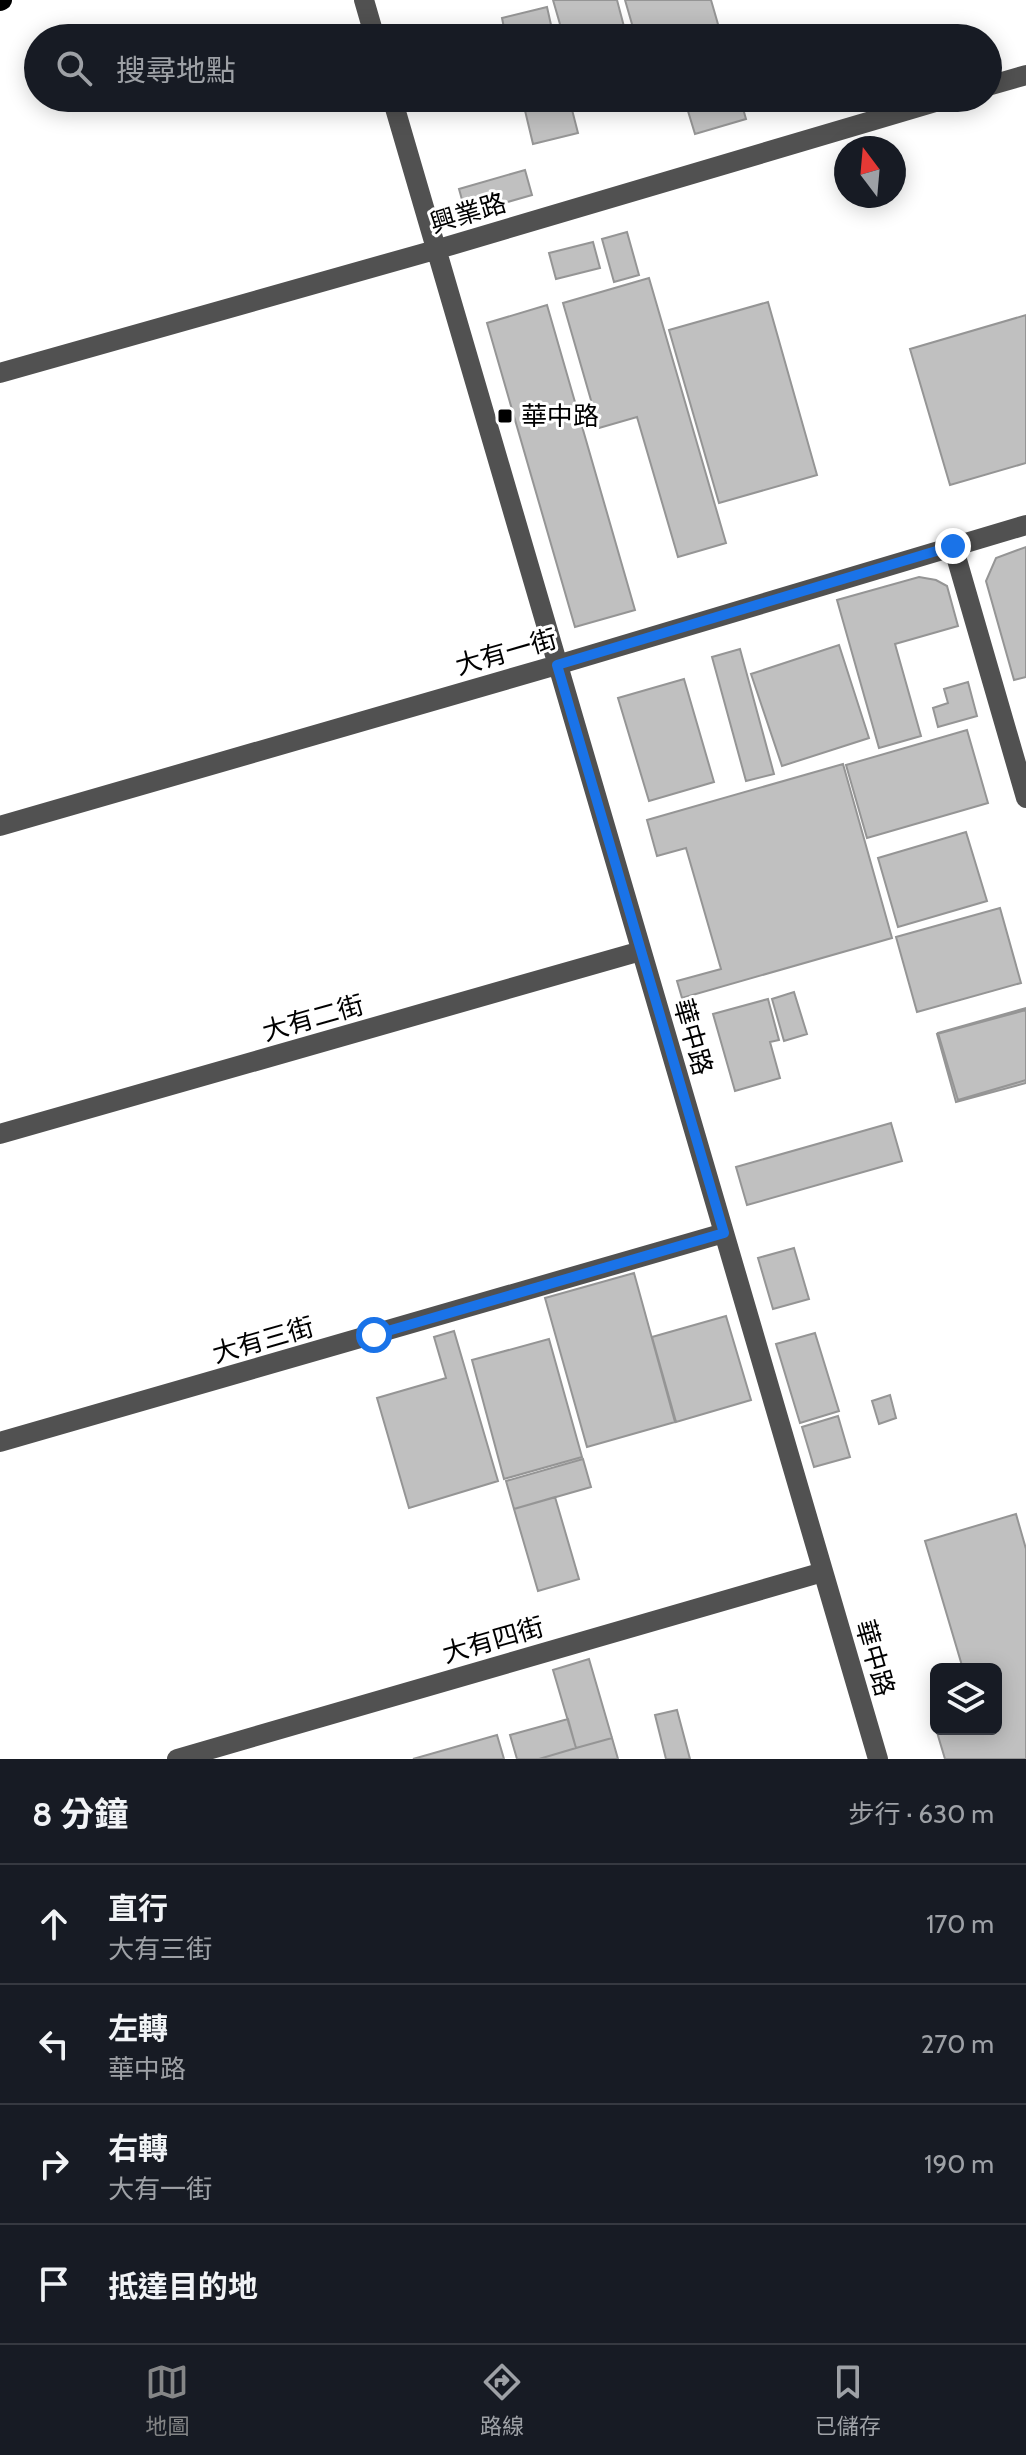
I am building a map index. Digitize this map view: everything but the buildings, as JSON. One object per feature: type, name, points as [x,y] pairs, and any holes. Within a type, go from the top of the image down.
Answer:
[{"type":"street","points":[[364,0],[371,24]]},
{"type":"street","points":[[1002,82],[1026,75]]},
{"type":"street","name":"華中路","points":[[396,112],[878,1759]]},
{"type":"street","name":"興業路","points":[[0,373],[435,250],[902,112]]},
{"type":"street","name":"大有一街","points":[[0,826],[1026,525]]},
{"type":"street","points":[[953,546],[1026,798]]},
{"type":"street","name":"大有二街","points":[[0,1134],[641,951]]},
{"type":"street","name":"大有三街","points":[[0,1442],[724,1233]]},
{"type":"street","name":"大有四街","points":[[177,1759],[823,1572]]},
{"type":"place","name":"華中路","points":[[505,416]]},
{"type":"route","points":[[374,1335],[724,1233],[557,665],[953,546]]}]
